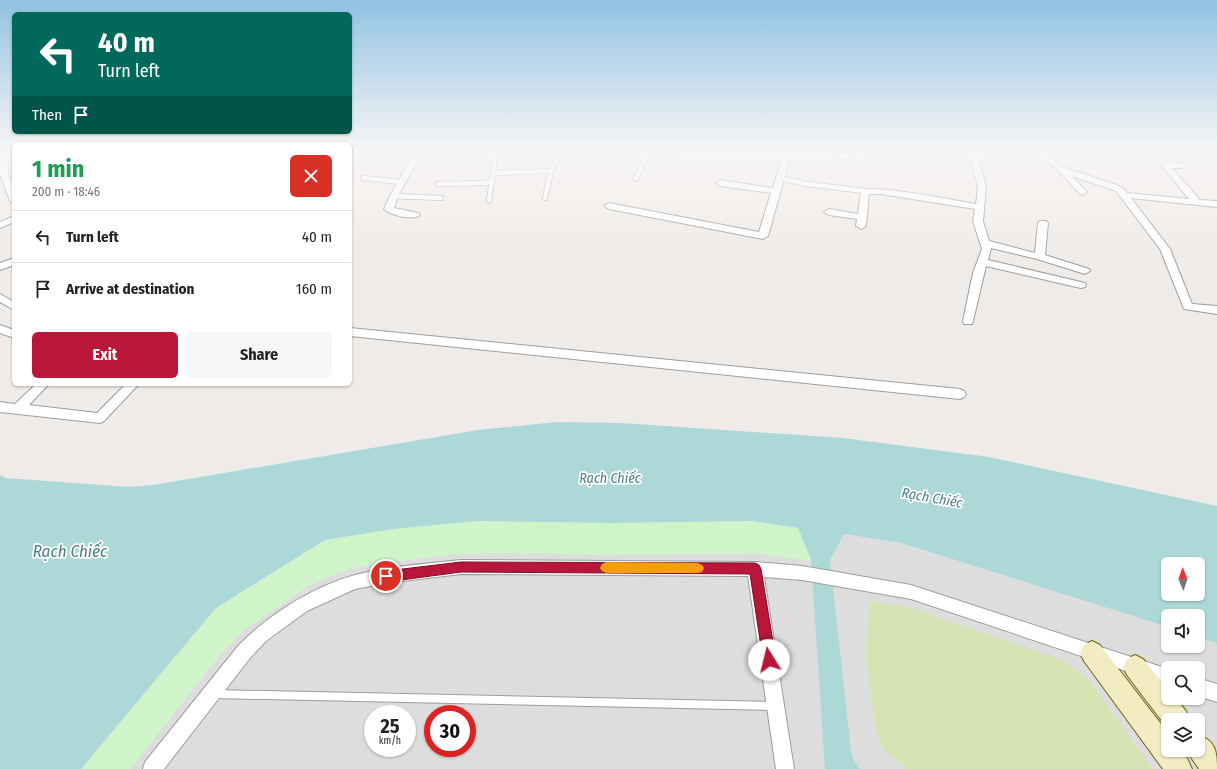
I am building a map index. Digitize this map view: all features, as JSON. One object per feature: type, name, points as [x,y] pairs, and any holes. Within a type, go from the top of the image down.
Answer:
[{"type":"street","points":[[399,187],[389,209],[390,211],[415,215]]},
{"type":"street","points":[[747,187],[776,191]]},
{"type":"street","points":[[609,206],[763,236],[777,187]]},
{"type":"street","points":[[968,321],[978,273],[987,249],[978,221],[982,187]]},
{"type":"street","points":[[1078,187],[1083,192]]},
{"type":"street","points":[[1113,187],[1119,189],[1166,249],[1188,307],[1217,310]]},
{"type":"street","points":[[1183,187],[1198,202]]},
{"type":"street","points":[[829,212],[862,222],[865,191],[881,191],[980,207]]},
{"type":"street","points":[[1124,195],[1217,204]]},
{"type":"street","points":[[0,225],[12,220]]},
{"type":"street","points":[[1040,257],[1043,224]]},
{"type":"street","points":[[985,243],[1040,257],[1085,271]]},
{"type":"street","points":[[0,267],[12,262]]},
{"type":"street","points":[[982,262],[1081,285]]},
{"type":"street","points":[[0,297],[12,306]]},
{"type":"street","points":[[0,329],[12,333]]},
{"type":"street","points":[[352,332],[960,394]]},
{"type":"street","points":[[17,410],[41,386]]},
{"type":"street","points":[[0,407],[100,418],[131,386]]},
{"type":"street","points":[[152,769],[244,652],[260,635],[300,606],[322,595],[355,582],[386,576],[461,567],[755,569],[802,573],[911,592],[1161,675]]},
{"type":"street","points":[[755,569],[786,769]]},
{"type":"street","points":[[1092,652],[1179,769]]},
{"type":"street","points":[[1135,667],[1171,713]]},
{"type":"street","points":[[1205,689],[1217,693]]},
{"type":"street","points":[[1205,757],[1215,769]]},
{"type":"lane","points":[[489,200],[492,187]]},
{"type":"lane","points":[[545,198],[548,187]]},
{"type":"lane","points":[[830,187],[865,191]]},
{"type":"lane","points":[[394,196],[441,198]]},
{"type":"lane","points":[[211,694],[777,706]]},
{"type":"shaded area","points":[[844,534],[901,543],[1161,625],[1161,653],[1205,653],[1205,639],[1217,643],[1217,769],[81,769],[325,540]]},
{"type":"green space","points":[[477,521],[612,523],[752,521],[798,528],[811,561],[756,553],[609,555],[511,553],[456,554],[376,564],[350,569],[325,578],[304,589],[244,630],[220,655],[130,769],[81,769],[216,608],[325,540],[393,529]]},
{"type":"green space","points":[[870,601],[908,607],[1062,660],[1088,679],[1153,769],[908,769],[885,751],[880,744],[876,729],[866,657]]},
{"type":"water","name":"Rạch Chiếc","points":[[557,422],[621,423],[843,438],[989,457],[1217,506],[1217,643],[1205,639],[1205,609],[1161,609],[1161,625],[901,543],[844,534],[830,560],[851,751],[854,761],[860,769],[825,769],[811,559],[798,528],[752,521],[612,523],[477,521],[393,529],[325,540],[216,608],[81,769],[0,769],[0,475],[6,478],[129,487],[153,485],[478,430]]},
{"type":"slow traffic","points":[[606,568],[698,568]]},
{"type":"route","points":[[386,576],[461,567],[755,569],[769,660]]}]
